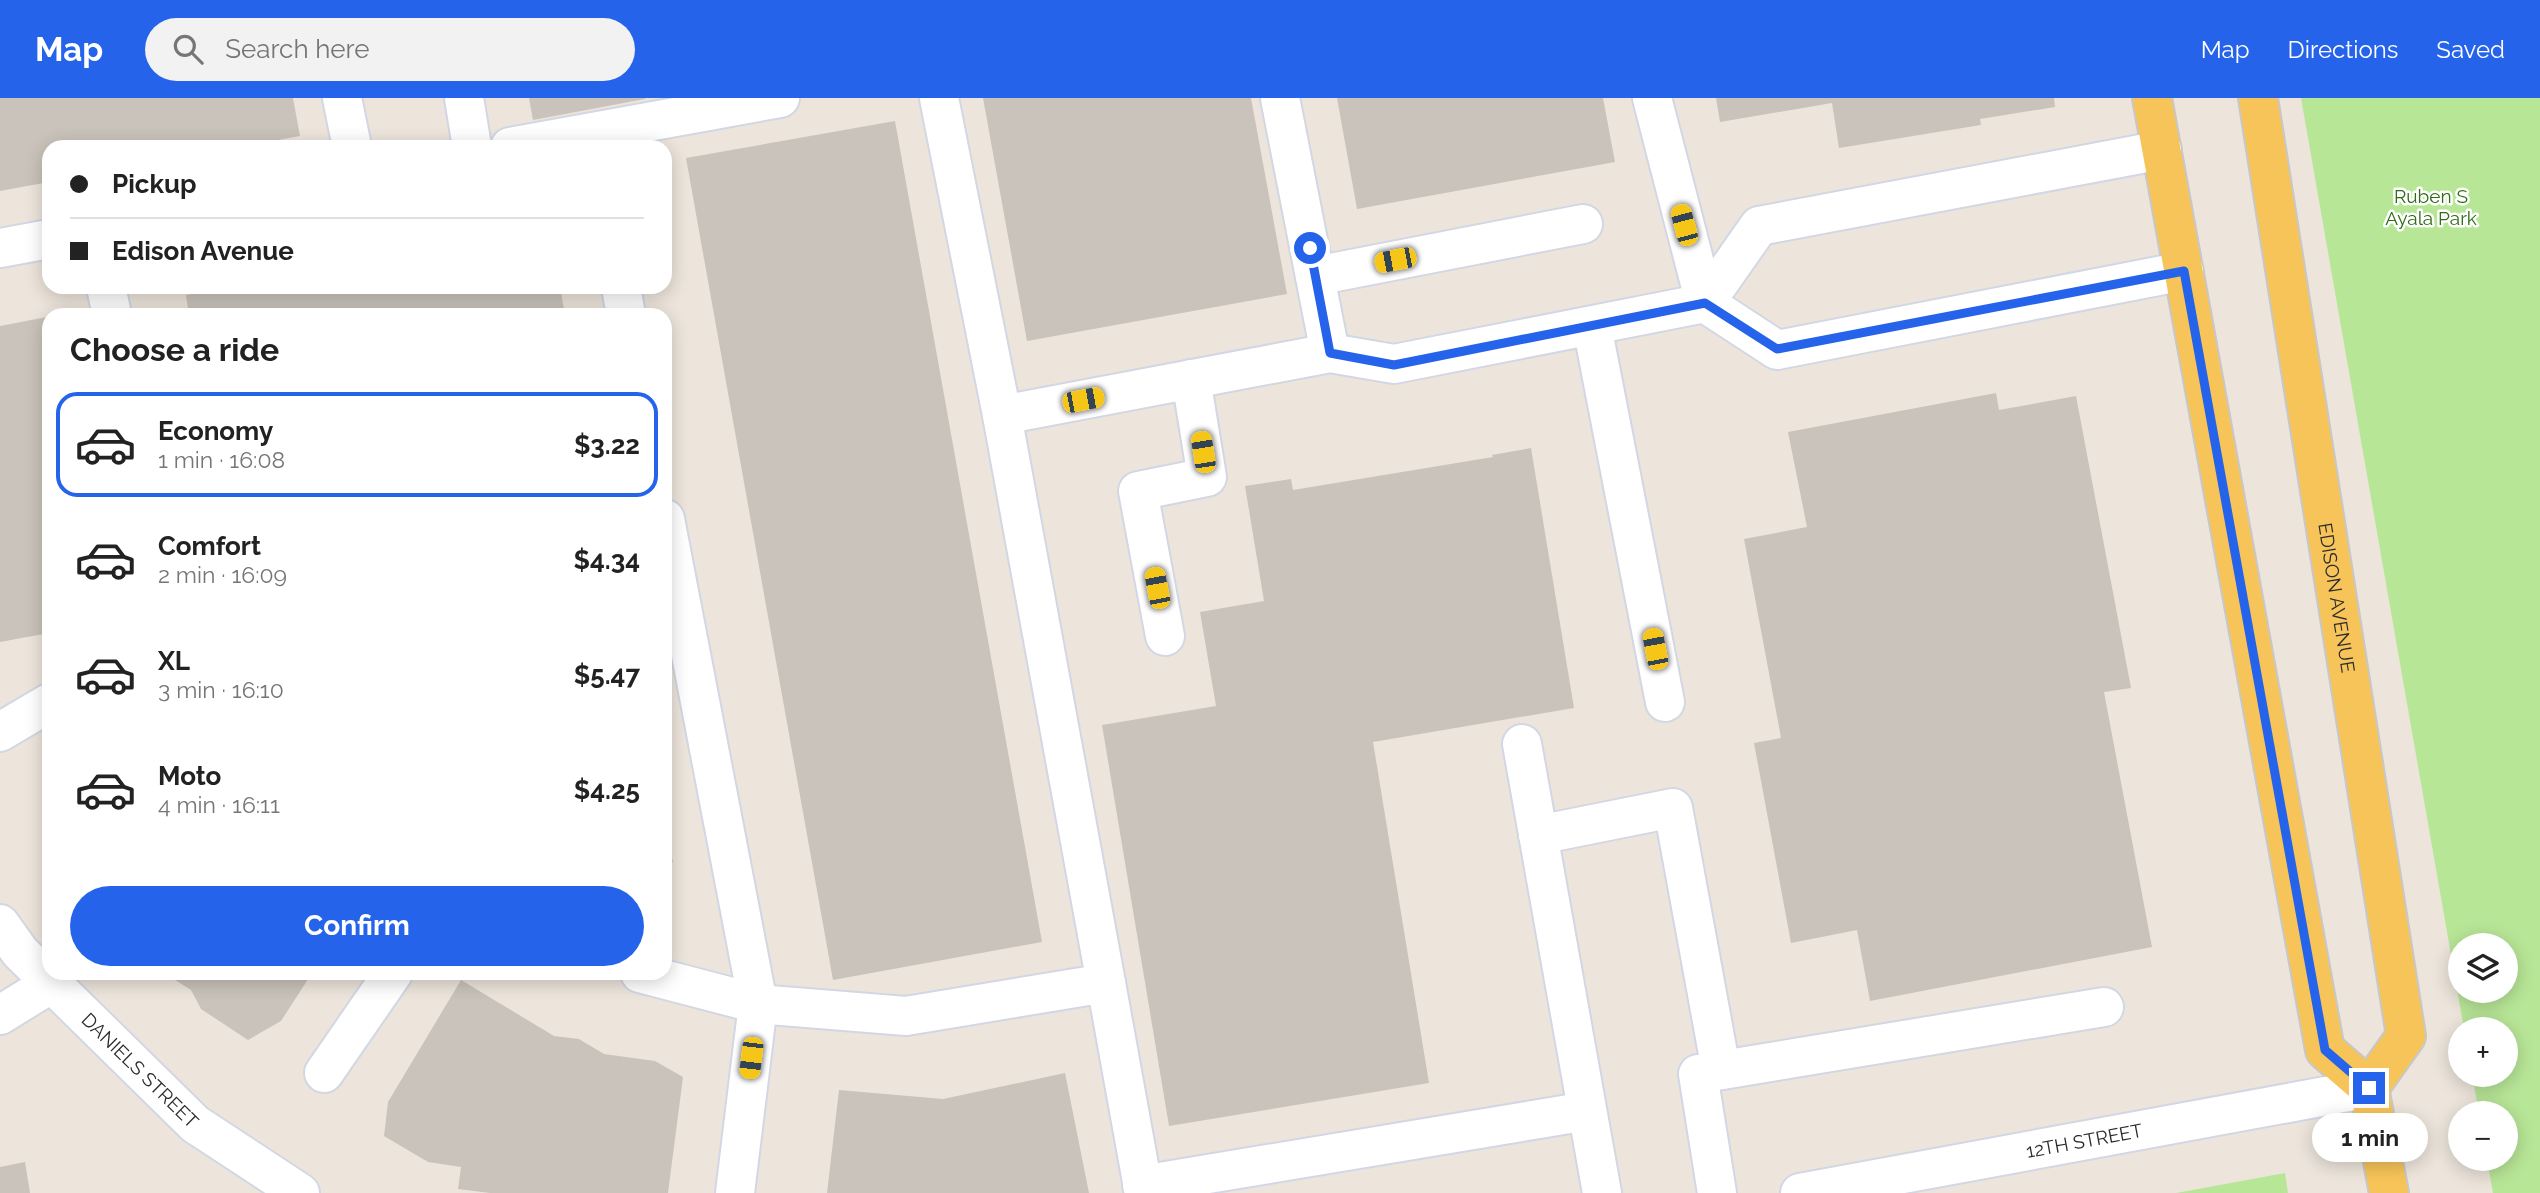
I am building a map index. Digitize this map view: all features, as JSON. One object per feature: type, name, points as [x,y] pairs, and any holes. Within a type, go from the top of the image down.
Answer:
[{"type":"main road","points":[[2152,98],[2325,1050],[2369,1088],[2389,1193]]},
{"type":"main road","name":"EDISON AVENUE","points":[[2258,98],[2406,1036],[2369,1088]]},
{"type":"street","points":[[342,98],[351,140]]},
{"type":"street","points":[[464,98],[471,140]]},
{"type":"street","points":[[593,140],[780,98]]},
{"type":"street","points":[[939,98],[1002,415],[1143,1189],[1587,1111]]},
{"type":"street","points":[[1280,98],[1330,353]]},
{"type":"street","points":[[1652,98],[1705,303],[1777,349],[2184,271]]},
{"type":"street","points":[[1002,415],[1330,353],[1394,365],[1705,303],[1759,226],[2162,150]]},
{"type":"street","points":[[1315,276],[1583,224]]},
{"type":"street","points":[[0,248],[42,240]]},
{"type":"street","points":[[1592,326],[1665,702]]},
{"type":"street","points":[[1166,636],[1139,491],[1207,477],[1191,379]]},
{"type":"street","points":[[672,562],[758,1004],[735,1193]]},
{"type":"street","points":[[0,732],[42,707]]},
{"type":"street","points":[[1522,744],[1602,1193]]},
{"type":"street","points":[[1538,835],[1673,808],[1721,1070]]},
{"type":"street","name":"DANIELS STREET","points":[[0,924],[20,952],[42,973]]},
{"type":"street","name":"DANIELS STREET","points":[[49,980],[195,1124],[300,1193]]},
{"type":"street","points":[[324,1073],[388,980]]},
{"type":"street","points":[[667,980],[758,1004],[906,1016],[1106,983]]},
{"type":"street","points":[[0,1015],[52,983]]},
{"type":"street","points":[[1717,1193],[1698,1074],[2104,1007]]},
{"type":"street","name":"12TH STREET","points":[[1800,1193],[2369,1088]]},
{"type":"green space","name":"Ruben S Ayala Park","points":[[2301,98],[2540,98],[2540,1193],[2493,1193],[2489,1171],[2518,1171],[2518,1101],[2477,1101],[2474,1087],[2518,1087],[2518,1017],[2462,1017],[2459,1003],[2518,1003],[2518,933],[2448,933],[2448,938]]},
{"type":"green space","points":[[2285,1173],[2288,1193],[2176,1193]]},
{"type":"building","points":[[0,98],[293,98],[300,136],[278,140],[42,140],[42,183],[0,191]]},
{"type":"building","points":[[529,98],[645,98],[645,99],[533,120]]},
{"type":"building","points":[[983,98],[1251,98],[1287,294],[1027,341]]},
{"type":"building","points":[[1337,98],[1603,98],[1615,162],[1357,209]]},
{"type":"building","points":[[1716,98],[2054,98],[2055,107],[1980,119],[1981,125],[1839,148],[1832,103],[1720,122]]},
{"type":"building","points":[[895,121],[1042,942],[833,980],[686,158]]},
{"type":"building","points":[[561,294],[564,308],[188,308],[186,295]]},
{"type":"building","points":[[42,318],[42,634],[0,642],[0,326]]},
{"type":"building","points":[[1996,393],[1999,410],[2076,396],[2131,688],[2104,692],[2152,947],[1870,1001],[1857,930],[1791,943],[1754,743],[1781,738],[1744,539],[1807,527],[1788,432]]},
{"type":"building","points":[[1531,448],[1574,708],[1373,742],[1429,1083],[1169,1126],[1102,725],[1216,706],[1200,612],[1264,601],[1245,486],[1291,479],[1293,490],[1493,457],[1492,455]]},
{"type":"building","points":[[175,980],[307,980],[281,1021],[248,1040],[201,1009],[191,990]]},
{"type":"building","points":[[461,980],[554,1036],[579,1039],[604,1054],[655,1061],[683,1077],[668,1193],[490,1193],[458,1189],[461,1167],[428,1162],[384,1136],[388,1102]]},
{"type":"building","points":[[1065,1073],[1089,1193],[827,1193],[839,1090],[943,1099]]},
{"type":"building","points":[[25,1162],[30,1193],[0,1193],[0,1167]]},
{"type":"route","points":[[1310,248],[1330,353],[1394,365],[1705,303],[1777,349],[2184,271],[2325,1050],[2369,1088]]}]
